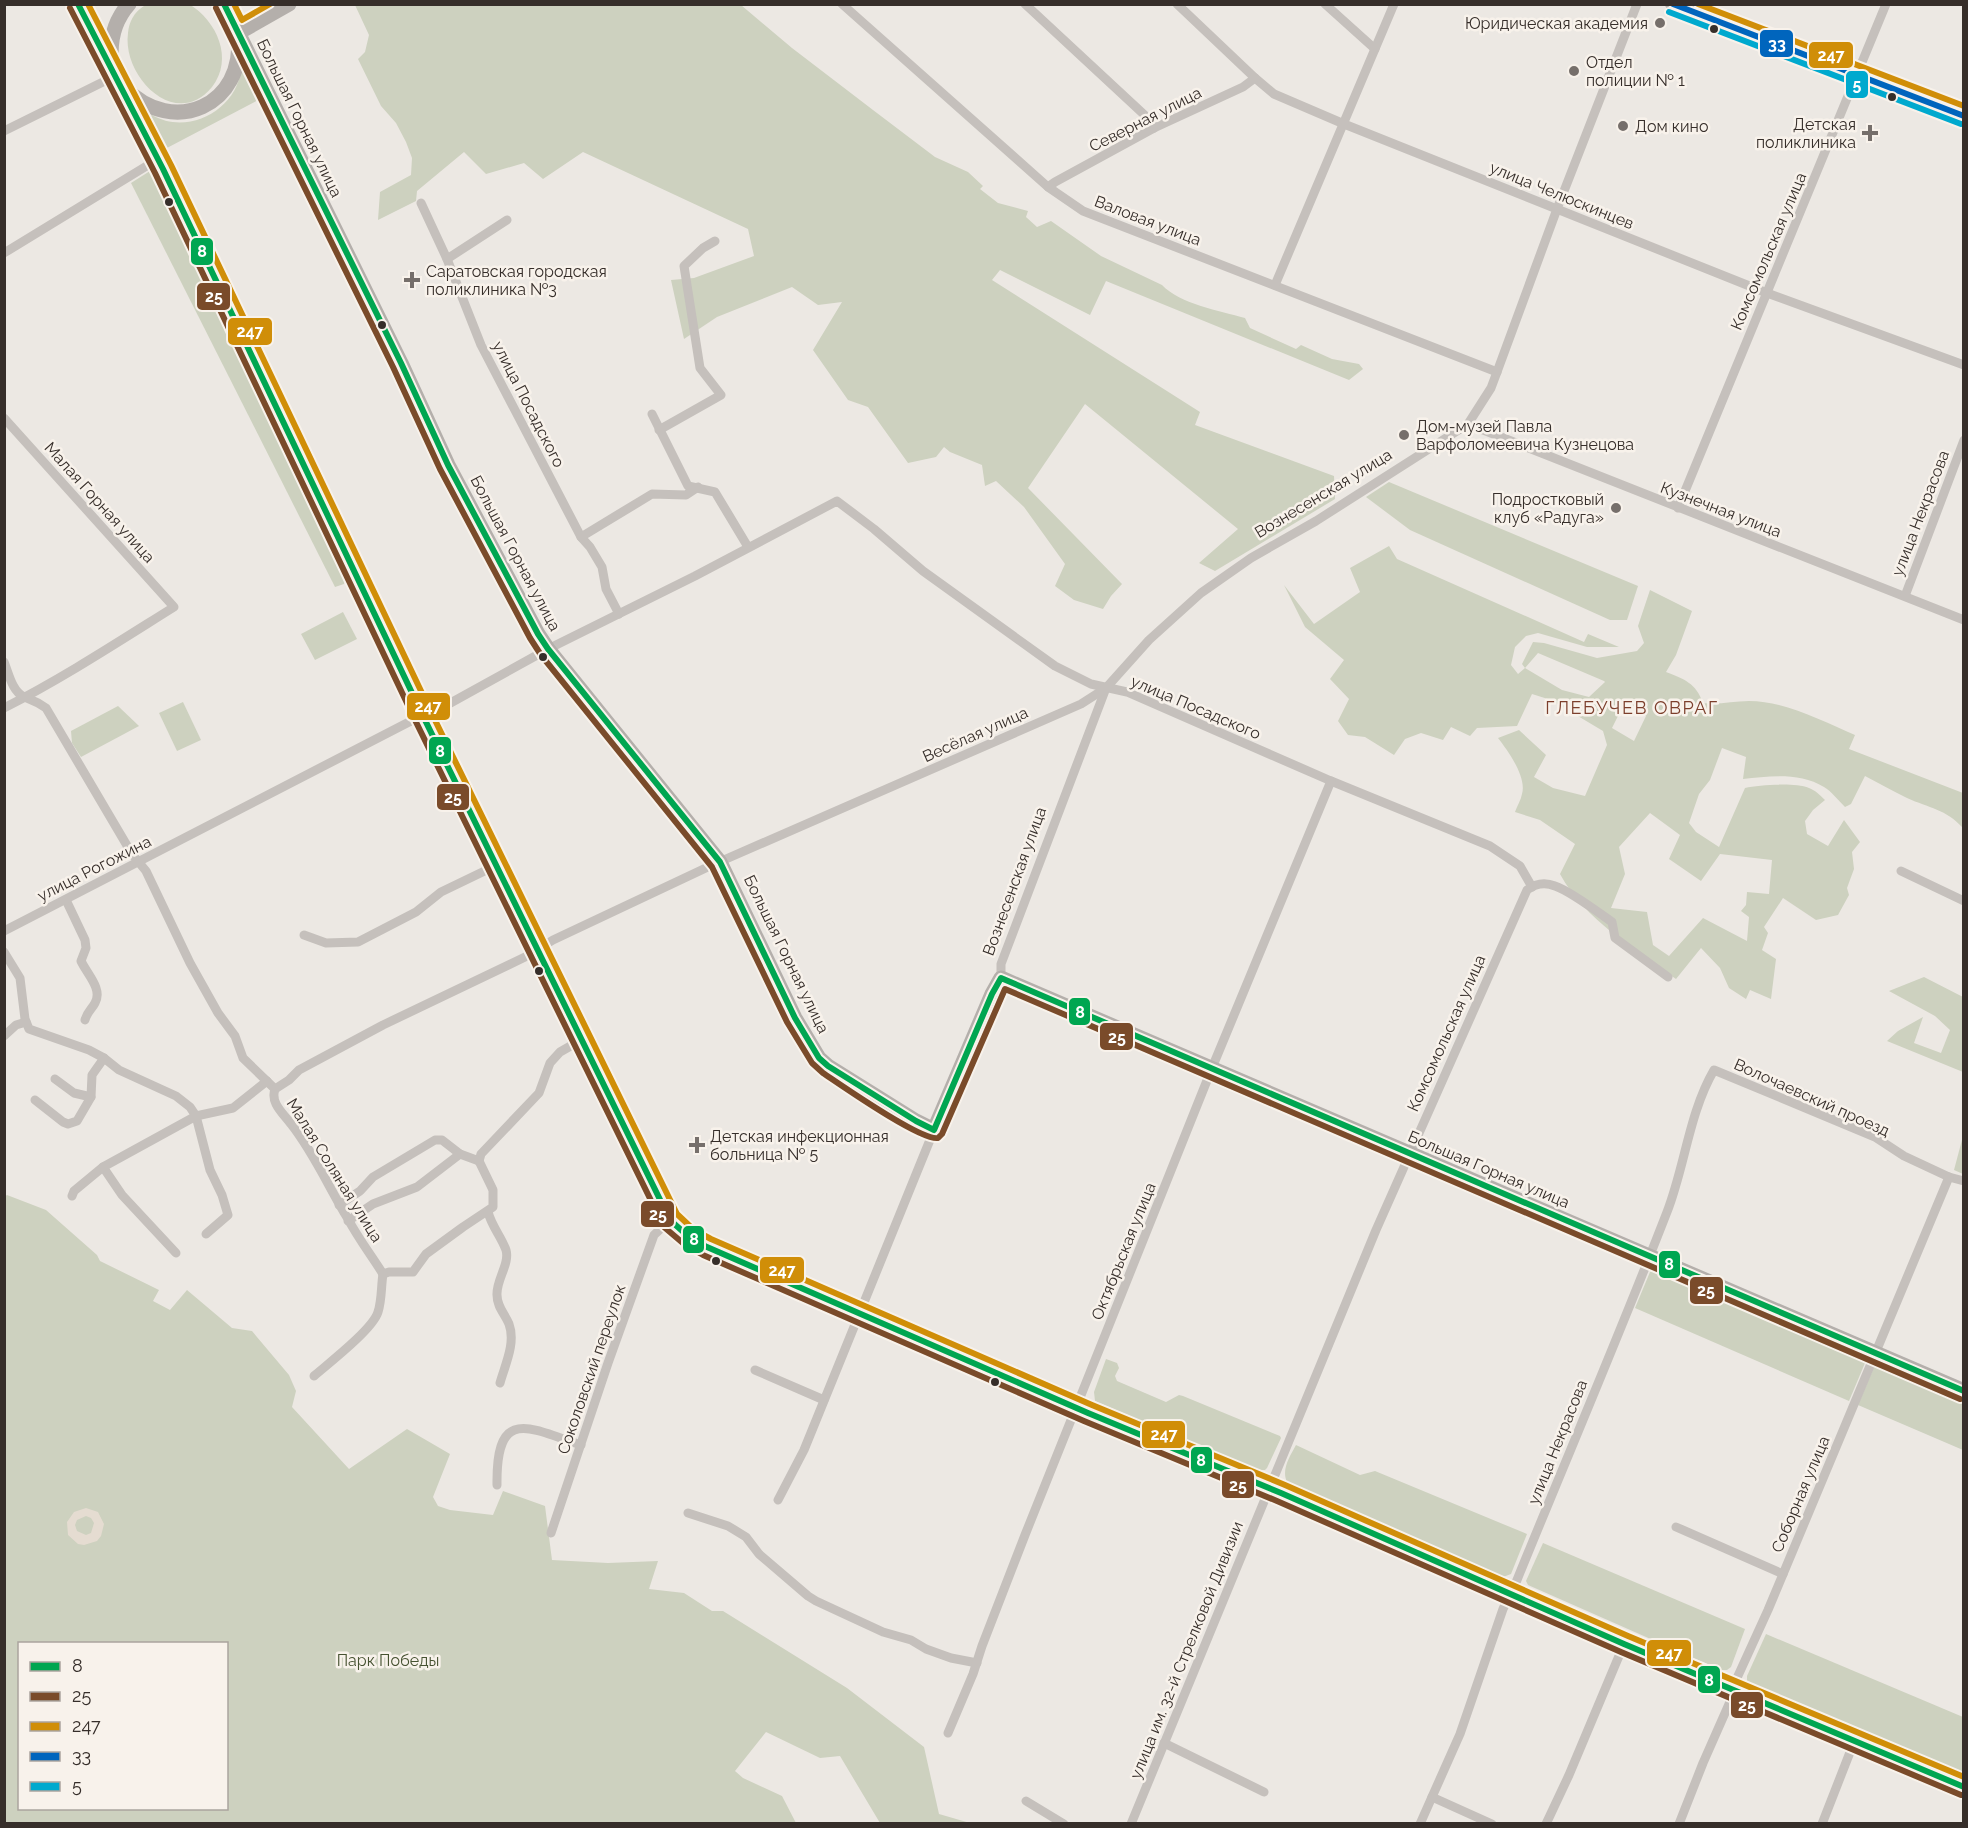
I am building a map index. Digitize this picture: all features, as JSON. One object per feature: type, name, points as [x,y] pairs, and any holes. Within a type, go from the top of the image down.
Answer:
[{"type":"main road","points":[[78,4],[158,159],[423,716],[670,1220],[689,1237],[707,1247],[1269,1488],[1624,1644],[1734,1688],[1854,1742],[1964,1787]]},
{"type":"main road","points":[[129,4],[122,12],[112,34],[111,58],[115,76],[135,99],[160,111],[175,113],[196,111],[220,95],[232,77],[239,49],[238,33],[226,14],[216,4]]},
{"type":"main road","name":"Большая Горная улица","points":[[224,4],[401,363],[448,465],[538,634],[720,862],[795,1018],[819,1058],[916,1121],[934,1130]]},
{"type":"main road","points":[[238,33],[289,4]]},
{"type":"main road","points":[[1672,4],[1964,116]]},
{"type":"main road","name":"Большая Горная улица","points":[[1001,978],[1964,1390]]},
{"type":"main road","name":"Вознесенская улица","points":[[934,1130],[1001,978]]},
{"type":"street","points":[[1025,4],[1150,121],[1154,128]]},
{"type":"street","name":"улица Челюскинцев","points":[[1177,4],[1274,94],[1767,293],[1964,365]]},
{"type":"street","points":[[1326,4],[1375,49]]},
{"type":"street","points":[[1275,285],[1394,4]]},
{"type":"street","points":[[1468,424],[1491,388],[1557,209],[1637,4]]},
{"type":"street","name":"Комсомольская улица","points":[[1678,508],[1886,4]]},
{"type":"street","name":"Валовая улица","points":[[846,6],[1048,187],[1083,211],[1497,372]]},
{"type":"street","points":[[4,131],[115,76]]},
{"type":"street","name":"Северная улица","points":[[1048,187],[1154,128],[1243,87],[1255,78]]},
{"type":"street","points":[[4,253],[158,159]]},
{"type":"street","name":"улица Посадского","points":[[421,203],[447,259],[481,345],[581,537],[602,567],[606,589],[619,614]]},
{"type":"street","points":[[447,259],[507,220]]},
{"type":"street","points":[[659,430],[721,395],[700,368],[684,266],[703,248],[716,241]]},
{"type":"street","points":[[651,414],[688,486],[715,492],[748,547]]},
{"type":"street","name":"Малая Горная улица","points":[[4,418],[174,607],[89,661],[24,697]]},
{"type":"street","name":"Кузнечная улица","points":[[1468,424],[1964,620]]},
{"type":"street","name":"Вознесенская улица","points":[[1001,978],[1001,964],[1106,688],[1149,640],[1202,593],[1251,558],[1316,521],[1468,424]]},
{"type":"street","name":"улица Некрасова","points":[[1905,596],[1964,440]]},
{"type":"street","points":[[581,537],[652,494],[686,495],[698,487]]},
{"type":"street","name":"улица Рогожина","points":[[4,931],[436,711],[548,649],[837,501]]},
{"type":"street","name":"улица Посадского","points":[[837,501],[923,571],[1055,666],[1091,684],[1127,692],[1331,781],[1490,846],[1520,866],[1529,888]]},
{"type":"street","name":"Малая Соляная улица","points":[[4,662],[17,692],[24,697],[36,700],[46,708],[138,862],[146,871],[190,963],[218,1013],[235,1036],[243,1058],[275,1089],[272,1095],[275,1103],[309,1150],[348,1221],[383,1274]]},
{"type":"street","name":"Весёлая улица","points":[[275,1089],[299,1070],[383,1025],[525,957],[553,940],[720,862],[1081,704],[1106,688]]},
{"type":"street","points":[[4,708],[24,697]]},
{"type":"street","name":"Октябрьская улица","points":[[948,1733],[1212,1068],[1331,781]]},
{"type":"street","points":[[304,935],[326,943],[358,942],[416,912],[441,892],[498,865]]},
{"type":"street","points":[[1901,872],[1964,901]]},
{"type":"street","points":[[1529,888],[1540,884],[1554,885],[1600,914],[1612,922],[1615,938],[1668,977]]},
{"type":"street","name":"Комсомольская улица","points":[[1269,1488],[1408,1154],[1529,888]]},
{"type":"street","points":[[66,900],[85,940],[86,948],[81,961],[98,994],[85,1020]]},
{"type":"street","points":[[4,952],[20,978],[29,1029],[89,1050],[119,1070],[176,1096],[190,1107],[196,1116],[210,1170],[222,1195],[228,1215],[206,1234]]},
{"type":"street","points":[[4,1036],[16,1025],[26,1022]]},
{"type":"street","points":[[479,1161],[481,1154],[539,1093],[550,1063],[560,1052],[581,1040]]},
{"type":"street","points":[[35,1100],[63,1122],[68,1124],[77,1121],[91,1097],[92,1075],[104,1058]]},
{"type":"street","name":"улица Некрасова","points":[[1420,1824],[1460,1734],[1503,1608],[1650,1257],[1677,1187],[1703,1091],[1714,1070]]},
{"type":"street","name":"Волочаевский проезд","points":[[1714,1070],[1875,1137],[1904,1156],[1949,1177],[1964,1181]]},
{"type":"street","points":[[55,1080],[74,1093],[91,1097]]},
{"type":"street","points":[[72,1196],[74,1191],[103,1167],[196,1116],[232,1108],[267,1081]]},
{"type":"street","name":"Вознесенская улица","points":[[778,1500],[804,1450],[934,1130]]},
{"type":"street","points":[[314,1376],[350,1345],[375,1318],[379,1311],[383,1274],[412,1272],[426,1254],[488,1212],[493,1207],[494,1197],[490,1181],[479,1161],[460,1154],[442,1140],[435,1140],[373,1177],[360,1191],[339,1204]]},
{"type":"street","points":[[348,1221],[373,1204],[417,1187],[460,1154]]},
{"type":"street","points":[[103,1167],[122,1195],[176,1253]]},
{"type":"street","name":"Соборная улица","points":[[1679,1824],[1949,1177]]},
{"type":"street","points":[[488,1212],[493,1228],[506,1249],[507,1257],[497,1294],[499,1306],[512,1333],[500,1383]]},
{"type":"street","name":"Соколовский переулок","points":[[551,1533],[654,1235],[670,1220]]},
{"type":"street","points":[[755,1370],[825,1400]]},
{"type":"street","points":[[497,1485],[497,1465],[502,1440],[518,1428],[531,1428],[580,1445]]},
{"type":"street","name":"улица им. 32-й Стрелковой Дивизии","points":[[1131,1824],[1269,1488]]},
{"type":"street","points":[[688,1514],[728,1526],[746,1537],[759,1554],[816,1601],[883,1632],[911,1640],[926,1649],[951,1658],[976,1663]]},
{"type":"street","points":[[1676,1527],[1782,1574]]},
{"type":"street","points":[[1546,1824],[1624,1644]]},
{"type":"street","points":[[1822,1824],[1854,1742]]},
{"type":"street","points":[[1164,1743],[1264,1792]]},
{"type":"street","points":[[1432,1797],[1492,1824]]},
{"type":"street","points":[[1026,1801],[1064,1824]]},
{"type":"green space","points":[[148,4],[189,4],[208,20],[214,30],[222,53],[222,65],[212,87],[198,99],[183,103],[168,101],[154,93],[142,81],[128,50],[128,33],[137,11]]},
{"type":"green space","points":[[355,5],[741,5],[792,48],[935,157],[968,172],[983,186],[980,189],[998,203],[1028,211],[1026,217],[1037,227],[1051,221],[1101,256],[1162,285],[1179,297],[1201,306],[1245,318],[1250,328],[1296,349],[1301,345],[1332,359],[1359,364],[1363,369],[1349,380],[1106,281],[1090,315],[1000,270],[992,280],[1200,412],[1195,425],[1334,476],[1335,499],[1215,571],[1199,563],[1238,529],[1085,404],[1028,488],[1122,584],[1103,609],[1074,600],[1055,586],[1065,564],[1024,507],[996,481],[985,486],[982,465],[950,452],[944,447],[936,457],[908,463],[868,407],[848,400],[813,350],[842,302],[818,305],[792,287],[717,317],[684,339],[671,280],[694,278],[754,256],[748,229],[583,152],[543,179],[524,163],[486,174],[464,152],[417,191],[416,201],[378,220],[380,192],[411,175],[412,158],[396,123],[381,106],[358,59],[365,52],[369,35]]},
{"type":"green space","points":[[246,66],[262,98],[165,149],[148,117],[152,115],[166,121],[181,122],[208,115],[221,107],[230,96],[238,84],[241,69]]},
{"type":"green space","points":[[150,171],[156,173],[348,576],[344,584],[335,587],[131,183]]},
{"type":"green space","points":[[1389,482],[1638,586],[1627,620],[1610,620],[1410,530],[1366,497]]},
{"type":"green space","points":[[1389,546],[1397,559],[1584,642],[1588,634],[1619,647],[1587,647],[1538,633],[1526,636],[1515,647],[1511,665],[1518,674],[1525,668],[1522,664],[1533,642],[1597,658],[1637,651],[1644,643],[1638,626],[1650,590],[1692,611],[1676,655],[1666,672],[1693,686],[1703,703],[1749,701],[1776,704],[1855,735],[1849,749],[1963,793],[1963,828],[1944,813],[1907,798],[1865,776],[1851,804],[1845,807],[1827,789],[1805,779],[1784,776],[1743,779],[1746,757],[1722,748],[1710,780],[1699,794],[1689,823],[1696,832],[1719,847],[1745,788],[1795,785],[1811,789],[1825,800],[1805,821],[1807,834],[1828,846],[1844,820],[1860,842],[1852,852],[1854,869],[1847,888],[1849,895],[1838,915],[1816,920],[1783,898],[1764,927],[1768,933],[1762,950],[1776,959],[1771,999],[1750,990],[1746,999],[1729,988],[1720,968],[1701,948],[1676,979],[1597,920],[1570,890],[1560,874],[1575,844],[1540,820],[1515,812],[1522,794],[1522,780],[1516,764],[1498,738],[1519,730],[1546,755],[1534,777],[1553,788],[1585,796],[1607,745],[1603,731],[1551,700],[1532,694],[1517,726],[1477,728],[1470,736],[1451,727],[1443,740],[1421,733],[1405,739],[1394,755],[1365,737],[1348,735],[1338,721],[1349,699],[1330,679],[1344,660],[1305,627],[1284,585],[1314,624],[1360,592],[1350,568]],"holes":[[[1538,653],[1604,681],[1605,682],[1589,697],[1562,690],[1525,668]],[[1626,700],[1646,716],[1634,741],[1612,728]],[[1650,813],[1680,835],[1669,859],[1701,881],[1720,854],[1772,860],[1769,894],[1747,892],[1746,905],[1741,911],[1749,917],[1747,941],[1703,918],[1669,956],[1653,945],[1647,912],[1611,908],[1625,874],[1619,847]]]},
{"type":"green space","points":[[343,612],[357,639],[315,660],[301,634]]},
{"type":"green space","points":[[183,702],[201,740],[177,751],[159,713]]},
{"type":"green space","points":[[118,706],[139,726],[81,757],[72,743],[71,731]]},
{"type":"green space","points":[[1924,977],[1963,997],[1963,1072],[1887,1041],[1898,1031],[1923,1017],[1914,1043],[1941,1053],[1950,1030],[1935,1016],[1889,991]]},
{"type":"green space","points":[[1963,1136],[1963,1174],[1954,1170]]},
{"type":"green space","name":"Парк Победы","points":[[7,1195],[46,1210],[97,1255],[100,1261],[159,1290],[153,1301],[170,1310],[187,1290],[232,1328],[252,1331],[289,1375],[296,1391],[292,1407],[349,1469],[407,1429],[450,1454],[433,1497],[438,1506],[450,1510],[493,1515],[503,1491],[545,1506],[552,1560],[608,1563],[658,1561],[649,1589],[684,1593],[712,1611],[723,1611],[847,1688],[924,1747],[939,1814],[970,1823],[880,1823],[840,1756],[820,1758],[766,1732],[735,1771],[743,1778],[782,1796],[796,1823],[5,1823],[4,1197]]},
{"type":"green space","points":[[1656,1268],[1864,1358],[1865,1363],[1849,1401],[1635,1308],[1650,1272]]},
{"type":"green space","points":[[1106,1359],[1117,1363],[1119,1368],[1115,1376],[1117,1381],[1166,1402],[1179,1395],[1183,1396],[1280,1436],[1267,1468],[1257,1470],[1095,1401],[1094,1392]]},
{"type":"green space","points":[[1879,1365],[1963,1401],[1963,1450],[1858,1405],[1874,1367]]},
{"type":"green space","points":[[1296,1445],[1360,1475],[1375,1471],[1527,1534],[1511,1574],[1503,1577],[1287,1482],[1286,1468]]},
{"type":"green space","points":[[1543,1543],[1745,1629],[1731,1667],[1721,1670],[1528,1585],[1526,1581]]},
{"type":"green space","points":[[1766,1634],[1963,1717],[1963,1772],[1747,1682],[1747,1676]]},
{"type":"shaded area","points":[[86,1508],[98,1512],[104,1524],[97,1541],[84,1545],[78,1544],[68,1535],[67,1522],[74,1512]],"holes":[[[86,1516],[94,1523],[91,1533],[86,1535],[77,1531],[75,1525],[77,1520]]]},
{"type":"transit line","name":"8","points":[[78,4],[163,169],[423,716],[670,1220],[689,1237],[707,1247],[1088,1413],[1281,1493],[1624,1644],[1964,1787]]},
{"type":"transit line","name":"247","points":[[88,4],[171,165],[431,712],[677,1214],[694,1230],[711,1239],[1092,1405],[1285,1485],[1628,1636],[1964,1777]]},
{"type":"transit line","name":"8","points":[[224,4],[401,363],[448,465],[538,634],[720,862],[795,1018],[819,1058],[828,1066],[934,1130],[1001,978],[1964,1391]]},
{"type":"transit line","name":"247","points":[[234,4],[242,20],[270,4]]},
{"type":"transit line","name":"33","points":[[1673,4],[1964,116]]},
{"type":"transit line","name":"247","points":[[1698,4],[1964,106]]},
{"type":"transit line","name":"25","points":[[70,8],[155,173],[415,720],[664,1227],[684,1244],[703,1255],[1084,1421],[1277,1501],[1621,1652],[1961,1795]]},
{"type":"transit line","name":"25","points":[[216,8],[393,367],[440,469],[530,638],[541,655],[712,867],[787,1022],[812,1063],[823,1073],[899,1122],[929,1137],[938,1138],[942,1134],[1005,989],[1960,1399]]},
{"type":"transit line","name":"5","points":[[1669,12],[1961,124]]},
{"type":"place","name":"Юридическая академия","points":[[1660,23]]},
{"type":"place","name":"Отдел полиции № 1","points":[[1574,71]]},
{"type":"place","name":"Дом кино","points":[[1623,126]]},
{"type":"place","name":"Детская поликлиника","points":[[1870,133]]},
{"type":"place","name":"Саратовская городская поликлиника №3","points":[[412,280]]},
{"type":"place","name":"Дом-музей Павла Варфоломеевича Кузнецова","points":[[1404,435]]},
{"type":"place","name":"Подростковый клуб «Радуга»","points":[[1616,508]]},
{"type":"place","name":"Детская инфекционная больница № 5","points":[[697,1145]]},
{"type":"district","name":"ГЛЕБУЧЕВ ОВРАГ","points":[[1632,708]]}]
